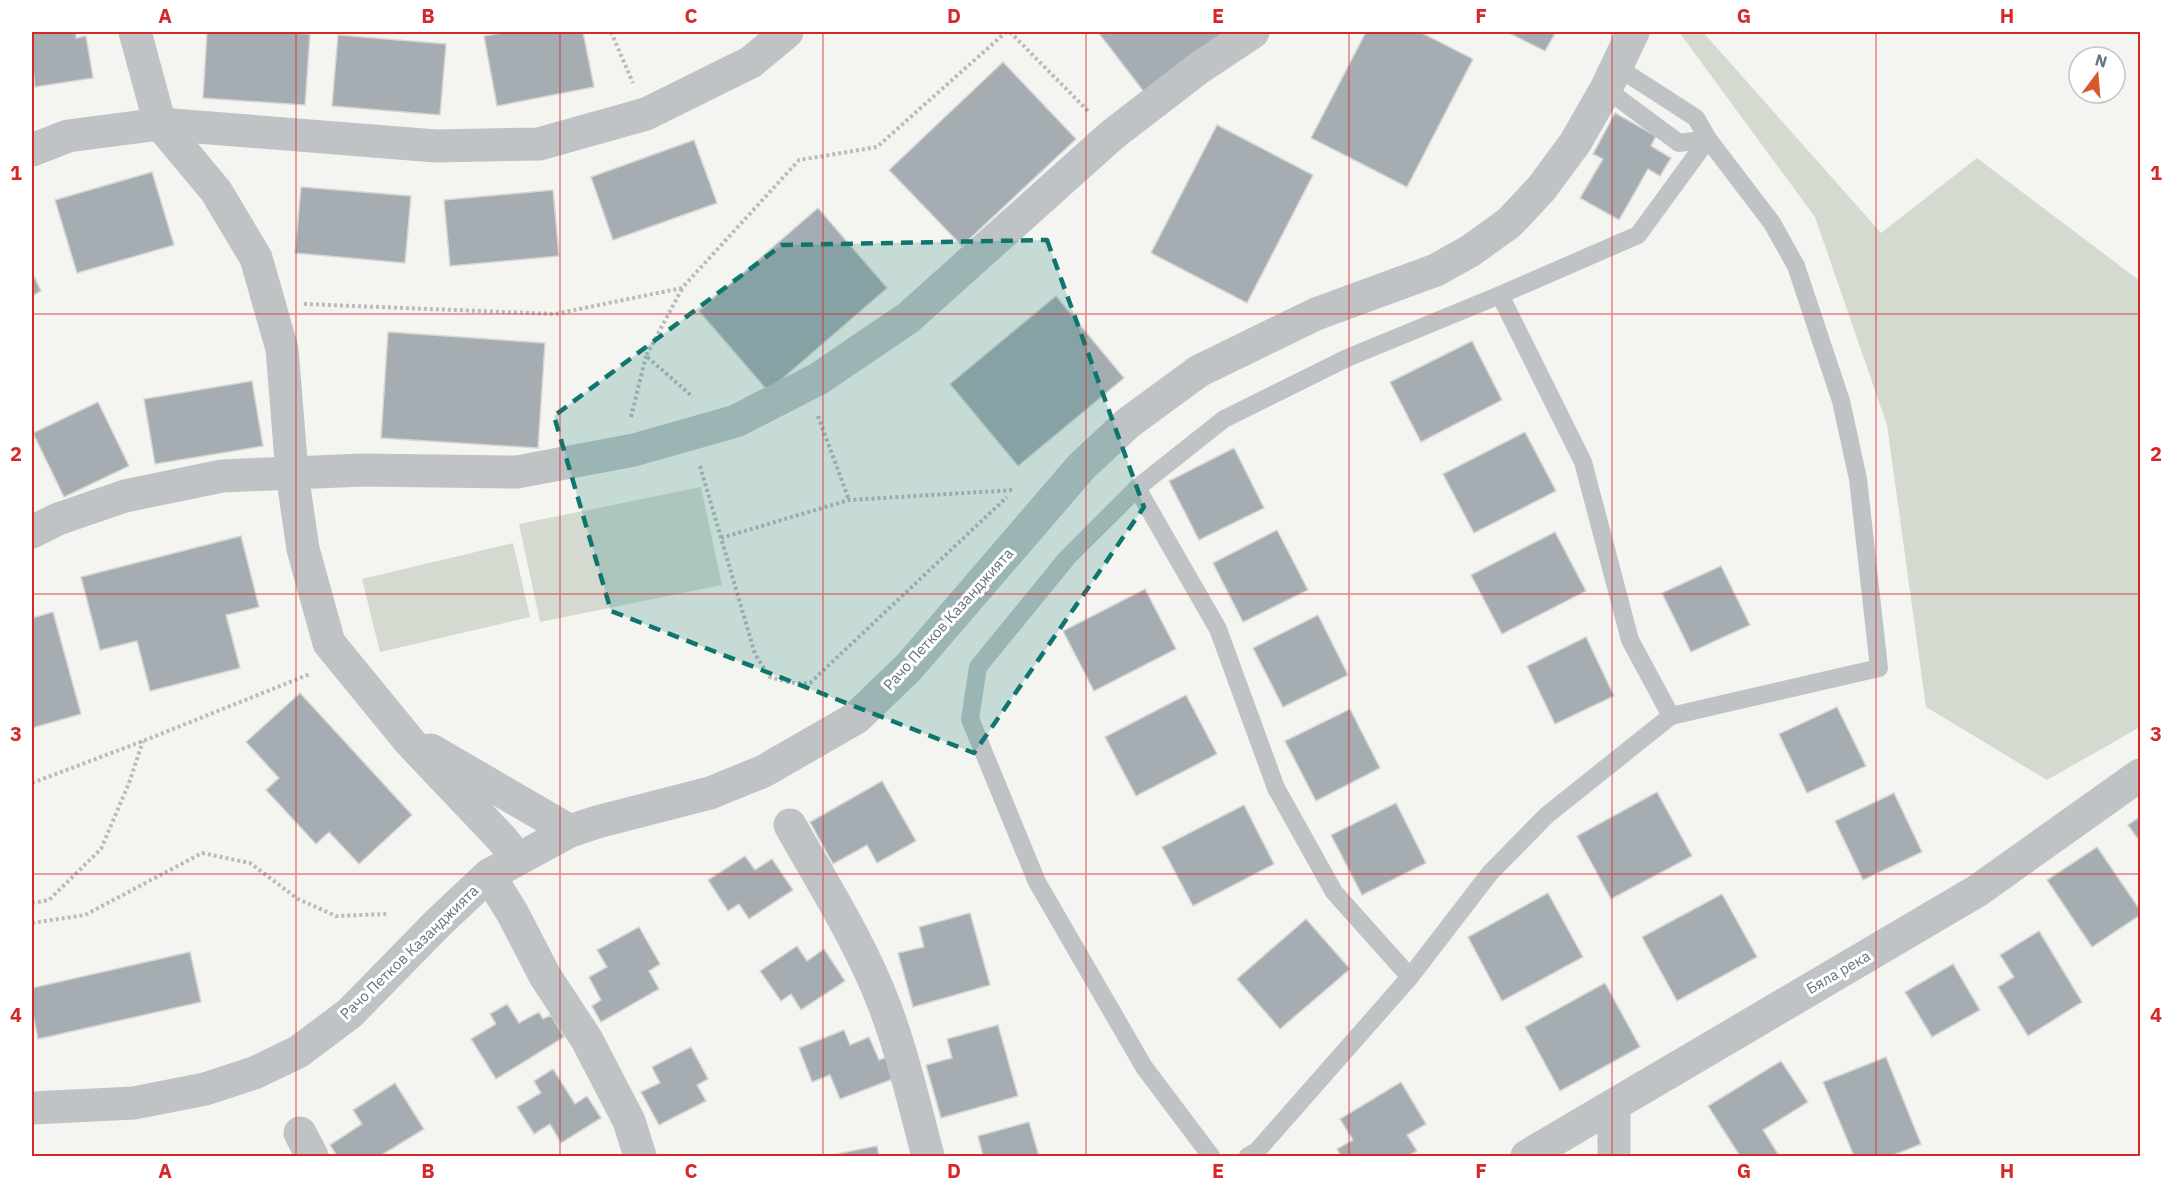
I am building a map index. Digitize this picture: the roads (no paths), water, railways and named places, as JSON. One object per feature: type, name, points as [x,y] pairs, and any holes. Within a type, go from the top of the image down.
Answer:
[{"type":"street","points":[[135,32],[160,124],[216,191],[256,258],[282,349],[292,473],[303,549],[329,643],[410,742],[502,839],[518,860]]},
{"type":"street","points":[[32,150],[68,136],[160,124],[436,146],[539,144],[646,114],[751,62],[787,32]]},
{"type":"street","points":[[32,532],[58,519],[125,496],[222,476],[363,470],[517,472],[634,450],[736,421],[807,385],[908,318],[1112,135],[1198,68],[1253,32]]},
{"type":"street","name":"Рачо Петков Казанджията","points":[[32,1108],[134,1103],[205,1089],[254,1073],[298,1052],[350,1014],[436,924],[489,875],[570,831],[710,793],[764,771],[856,718],[909,667],[1081,467],[1128,423],[1199,371],[1316,314],[1436,270],[1470,251],[1509,223],[1541,189],[1575,143],[1612,78],[1633,32]]},
{"type":"street","points":[[410,742],[440,754],[570,831]]},
{"type":"street","name":"Бяла река","points":[[1527,1156],[1614,1107],[1747,1025],[1977,891],[2140,775]]},
{"type":"street","points":[[790,825],[850,931],[885,1006],[928,1156]]},
{"type":"street","points":[[489,875],[513,914],[545,976],[588,1040],[629,1121],[640,1156]]},
{"type":"street","points":[[1614,1107],[1614,1156]]},
{"type":"lane","points":[[1612,78],[1679,143],[1708,139]]},
{"type":"lane","points":[[1248,1156],[1257,1151],[1410,977],[1490,873],[1547,815],[1671,716],[1879,668],[1858,479],[1841,401],[1796,266],[1772,223],[1708,139],[1696,118],[1612,78]]},
{"type":"lane","points":[[1211,1156],[1144,1067],[1037,882],[970,719],[978,667],[1067,558],[1137,488],[1224,419],[1347,358],[1638,235],[1708,139]]},
{"type":"lane","points":[[1500,295],[1583,462],[1630,640],[1671,716]]},
{"type":"lane","points":[[1137,488],[1218,629],[1276,789],[1334,892],[1410,977]]}]
